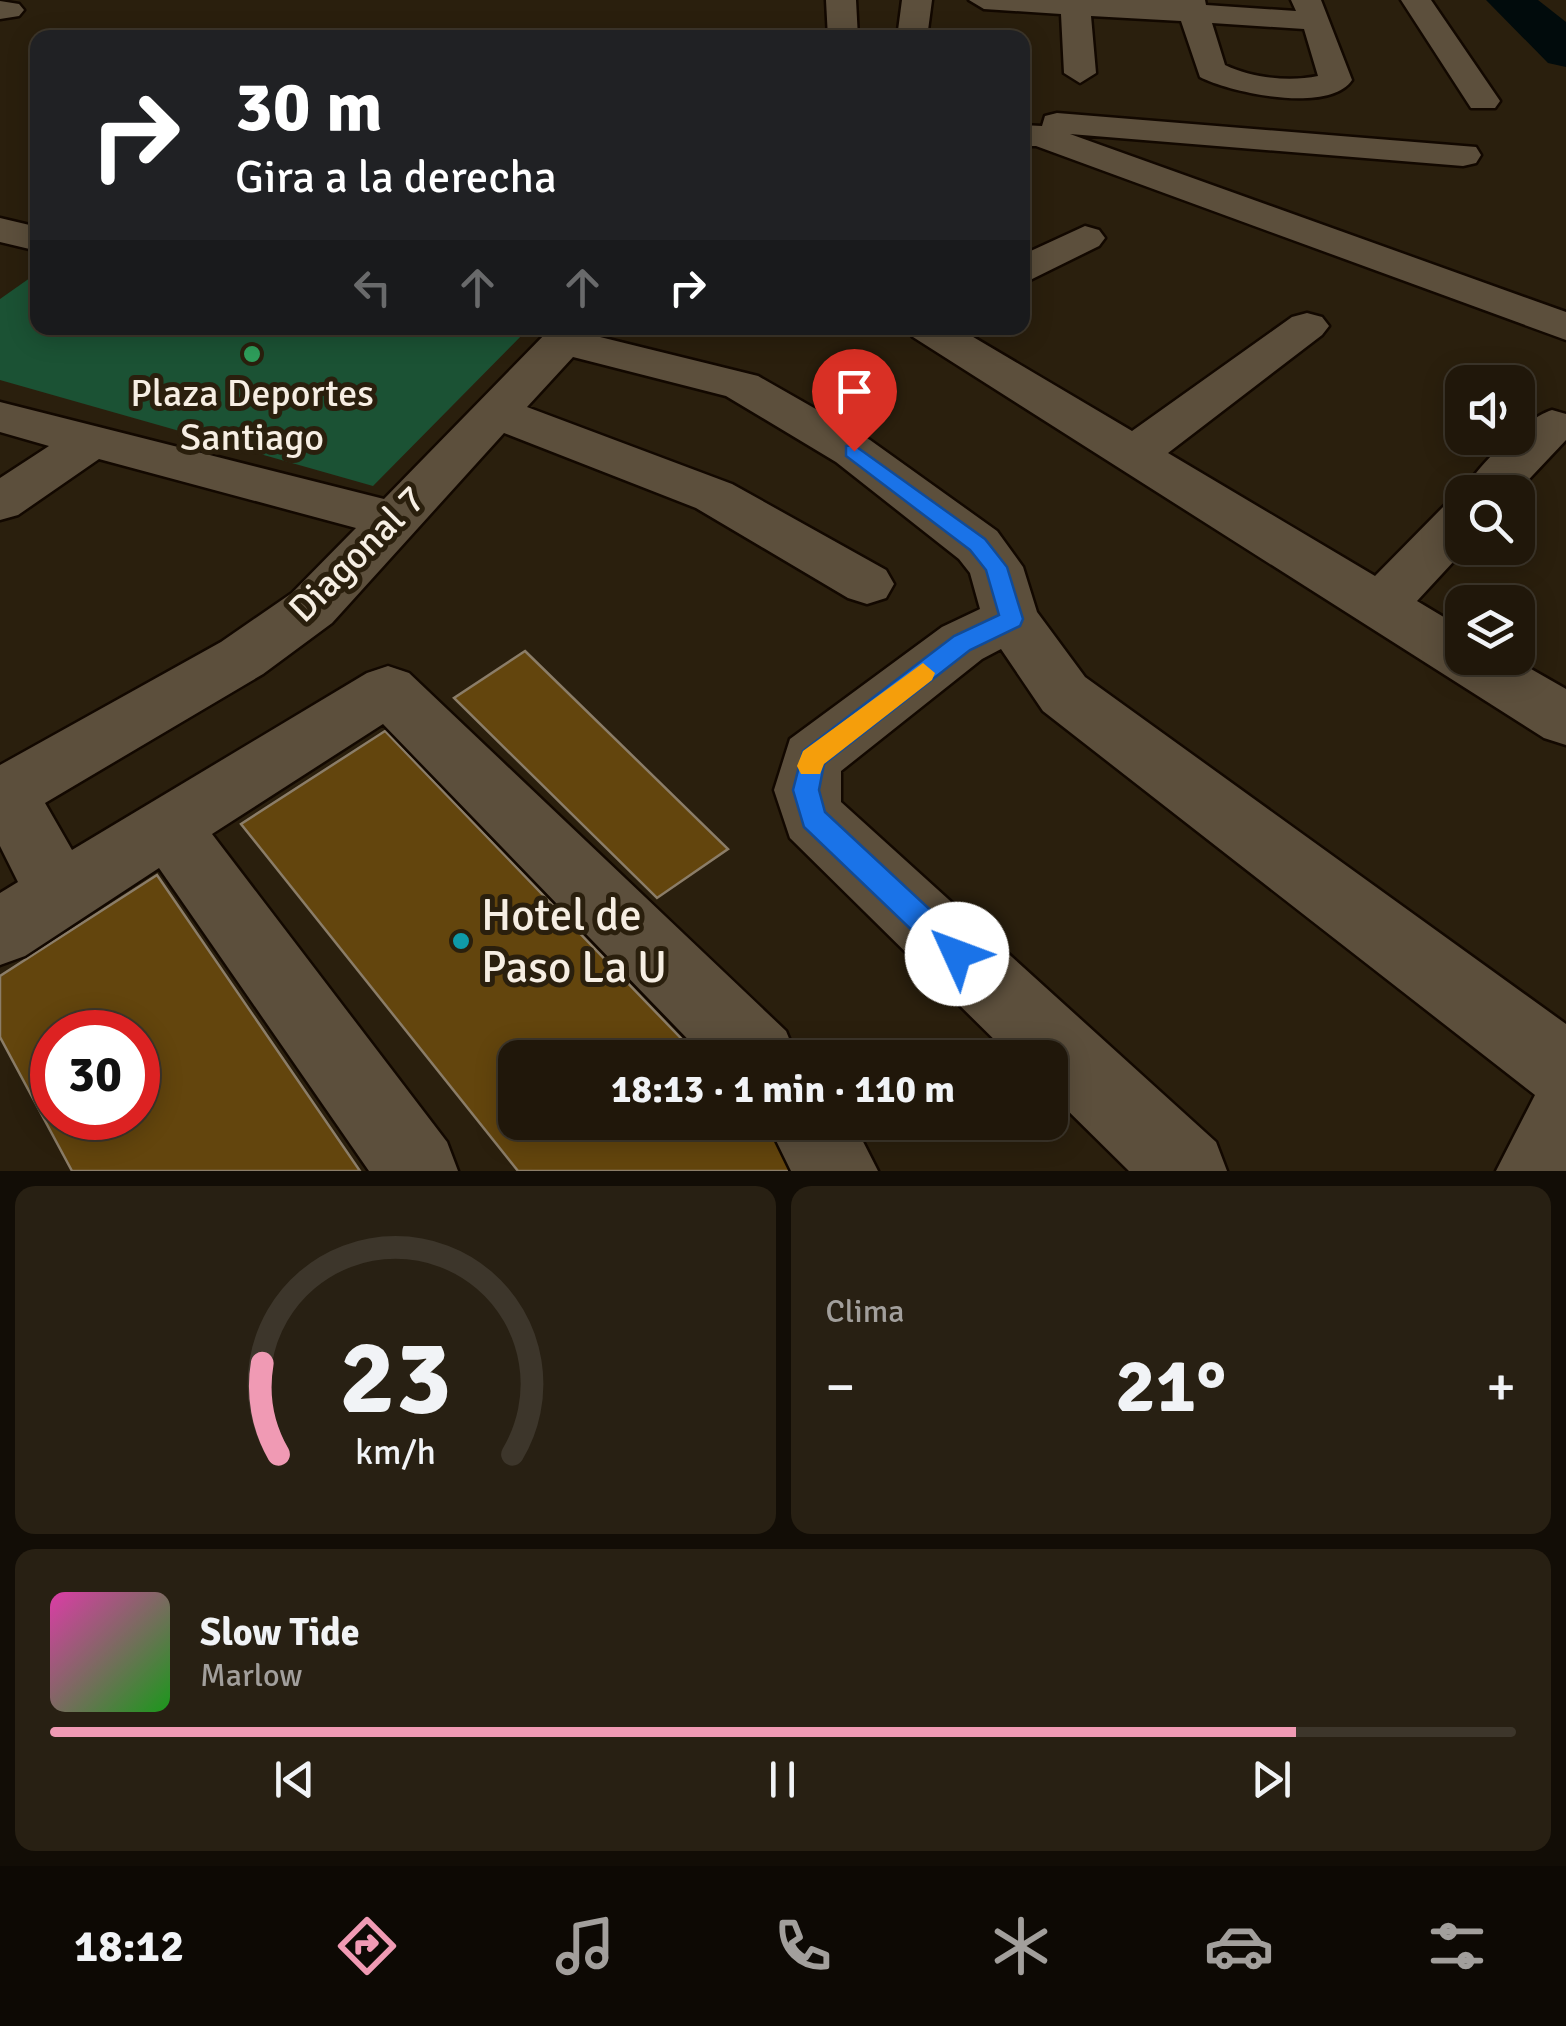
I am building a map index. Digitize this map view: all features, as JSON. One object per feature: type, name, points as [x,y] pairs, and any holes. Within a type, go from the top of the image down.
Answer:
[{"type":"street","points":[[841,0],[842,30]]},
{"type":"street","points":[[913,30],[917,0]]},
{"type":"street","points":[[984,0],[1311,11],[1336,80],[1318,88],[1221,77],[1211,70],[1192,7]]},
{"type":"street","points":[[1416,0],[1483,101]]},
{"type":"street","points":[[1074,2],[1080,73]]},
{"type":"street","points":[[1033,128],[1463,155]]},
{"type":"street","points":[[1033,128],[1566,327]]},
{"type":"street","points":[[0,230],[30,237]]},
{"type":"street","points":[[1030,268],[1086,238]]},
{"type":"street","points":[[1134,454],[1307,326]]},
{"type":"street","name":"Diagonal 7","points":[[3,796],[270,638],[312,608],[568,335]]},
{"type":"street","points":[[572,335],[742,386],[854,451],[978,545],[996,567],[1012,619],[1064,694],[1566,1072]]},
{"type":"street","points":[[939,335],[1445,645]]},
{"type":"street","points":[[496,412],[714,496],[866,584]]},
{"type":"street","points":[[0,417],[394,520]]},
{"type":"street","points":[[1504,475],[1552,426]]},
{"type":"street","points":[[0,502],[91,441]]},
{"type":"street","points":[[1380,605],[1445,537]]},
{"type":"street","points":[[1012,619],[962,643],[812,758],[806,790],[813,818],[1187,1171]]},
{"type":"street","points":[[1493,675],[1566,720]]},
{"type":"street","points":[[0,932],[388,690],[741,1040]]},
{"type":"street","points":[[3,796],[60,894]]},
{"type":"street","points":[[168,827],[418,1171]]},
{"type":"street","points":[[1536,1171],[1566,1118]]},
{"type":"street","points":[[818,1140],[838,1171]]},
{"type":"green space","name":"Plaza Deportes Santiago","points":[[30,278],[30,335],[522,335],[373,486],[0,380],[0,299]]},
{"type":"building","name":"Hotel de Paso La U","points":[[525,651],[728,849],[657,898],[454,698]]},
{"type":"building","name":"Hotel de Paso La U","points":[[385,731],[683,1040],[498,1040],[498,1140],[780,1140],[810,1171],[518,1171],[241,824]]},
{"type":"building","points":[[157,875],[360,1171],[72,1171],[55,1140],[160,1140],[160,1010],[30,1010],[30,1093],[0,1037],[0,976]]},
{"type":"waterway","points":[[1509,0],[1549,32],[1566,52]]},
{"type":"slow traffic","points":[[811,766],[812,758],[923,673]]},
{"type":"place","name":"Plaza Deportes Santiago","points":[[252,354]]},
{"type":"place","name":"Hotel de Paso La U","points":[[461,941]]},
{"type":"route","points":[[854,451],[978,545],[996,567],[1012,619],[962,643],[812,758],[806,790],[813,818],[957,954]]}]
